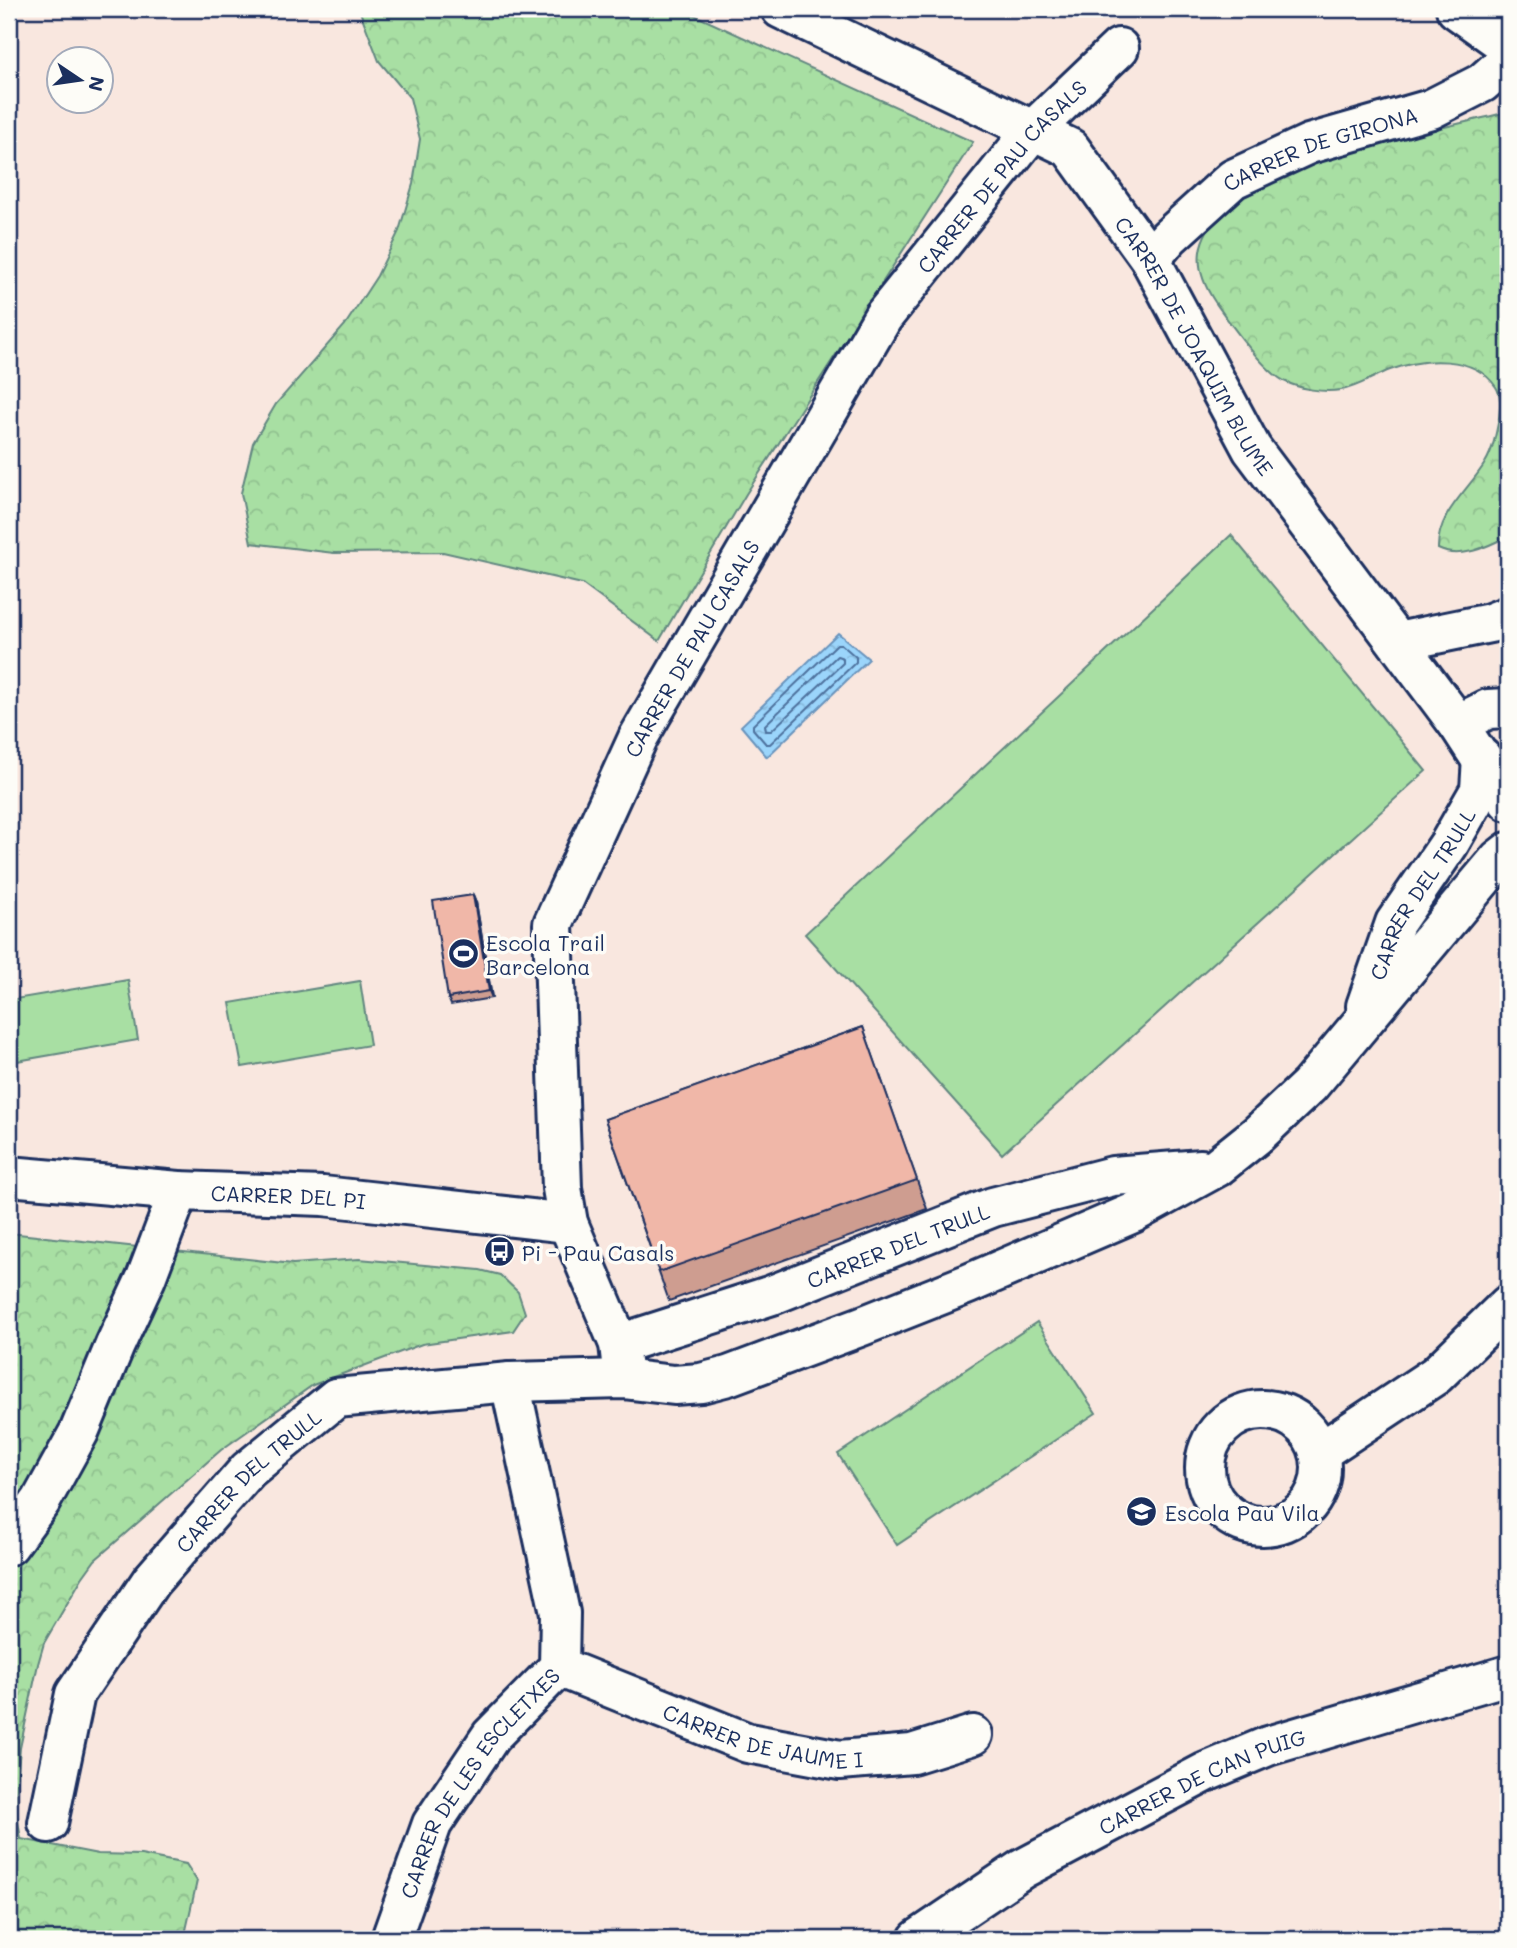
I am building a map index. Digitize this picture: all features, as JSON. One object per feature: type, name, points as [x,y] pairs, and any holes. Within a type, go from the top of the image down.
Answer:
[{"type":"street","name":"CARRER DE JOAQUIM BLUME","points":[[781,9],[1070,148],[1150,259],[1252,449],[1458,724],[1508,801]]},
{"type":"street","points":[[1456,9],[1508,46]]},
{"type":"street","name":"CARRER DE PAU CASALS","points":[[621,1362],[568,1223],[562,1188],[553,924],[638,738],[883,317],[1033,130],[1119,48]]},
{"type":"street","name":"CARRER DE GIRONA","points":[[1150,259],[1233,178],[1309,144],[1431,109],[1482,83],[1508,60]]},
{"type":"street","points":[[1396,642],[1490,623],[1508,616]]},
{"type":"street","points":[[1458,724],[1488,709],[1508,708]]},
{"type":"street","name":"CARRER DEL TRULL","points":[[1358,1030],[1395,923],[1449,844],[1480,790],[1482,758]]},
{"type":"street","name":"CARRER DEL TRULL","points":[[621,1362],[674,1385],[701,1383],[728,1376],[968,1284],[1133,1213],[1217,1167],[1257,1135],[1309,1086],[1499,859],[1508,852]]},
{"type":"street","name":"CARRER DEL TRULL","points":[[48,1823],[75,1694],[151,1581],[248,1470],[336,1398],[510,1382],[621,1362],[772,1295],[993,1207],[1113,1176],[1217,1167]]},
{"type":"street","name":"CARRER DEL PI","points":[[9,1176],[179,1191],[323,1196],[568,1223]]},
{"type":"street","points":[[9,1545],[41,1501],[79,1432],[114,1345],[146,1278],[179,1191]]},
{"type":"street","points":[[1320,1452],[1436,1374],[1508,1305]]},
{"type":"street","name":"CARRER DE LES ESCLETXES","points":[[391,1939],[432,1824],[491,1736],[559,1667],[560,1613],[510,1382]]},
{"type":"street","name":"CARRER DE JAUME I","points":[[559,1667],[748,1743],[840,1760],[912,1754],[973,1735]]},
{"type":"street","name":"CARRER DE CAN PUIG","points":[[918,1939],[1022,1869],[1206,1772],[1268,1746],[1508,1675]]},
{"type":"green space","points":[[359,9],[681,9],[973,142],[746,494],[659,641],[582,584],[443,552],[334,553],[251,543],[241,493],[253,443],[276,404],[345,325],[377,276],[399,231],[413,184],[420,139],[410,98],[379,61]]},
{"type":"green space","points":[[1508,112],[1508,536],[1473,551],[1446,552],[1438,549],[1443,524],[1448,513],[1485,463],[1494,442],[1500,407],[1496,387],[1475,369],[1461,364],[1432,361],[1384,372],[1341,390],[1312,390],[1284,381],[1256,356],[1215,302],[1202,276],[1200,252],[1208,230],[1216,219],[1239,196],[1253,188],[1343,154]]},
{"type":"green space","points":[[1231,535],[1426,771],[1002,1154],[805,934]]},
{"type":"green space","points":[[128,980],[138,1040],[11,1062],[9,1000]]},
{"type":"green space","points":[[360,981],[370,1045],[242,1067],[230,1003]]},
{"type":"green space","points":[[9,1233],[293,1264],[359,1259],[480,1270],[500,1275],[518,1292],[525,1313],[513,1331],[422,1344],[313,1385],[221,1450],[95,1560],[44,1643],[20,1748],[16,1794],[21,1839],[98,1854],[141,1855],[186,1864],[197,1881],[184,1939],[9,1939]]},
{"type":"green space","points":[[1037,1322],[1096,1413],[897,1545],[838,1454]]},
{"type":"water","points":[[838,633],[869,659],[767,757],[741,726]]},
{"type":"building","name":"Escola Trail Barcelona","points":[[473,895],[489,991],[448,998],[433,901]]},
{"type":"building","points":[[863,1027],[917,1180],[659,1272],[605,1119]]},
{"type":"place","name":"Escola Trail Barcelona","points":[[463,954]]},
{"type":"place","name":"Pi - Pau Casals","points":[[499,1252]]},
{"type":"place","name":"Escola Pau Vila","points":[[1142,1512]]}]
